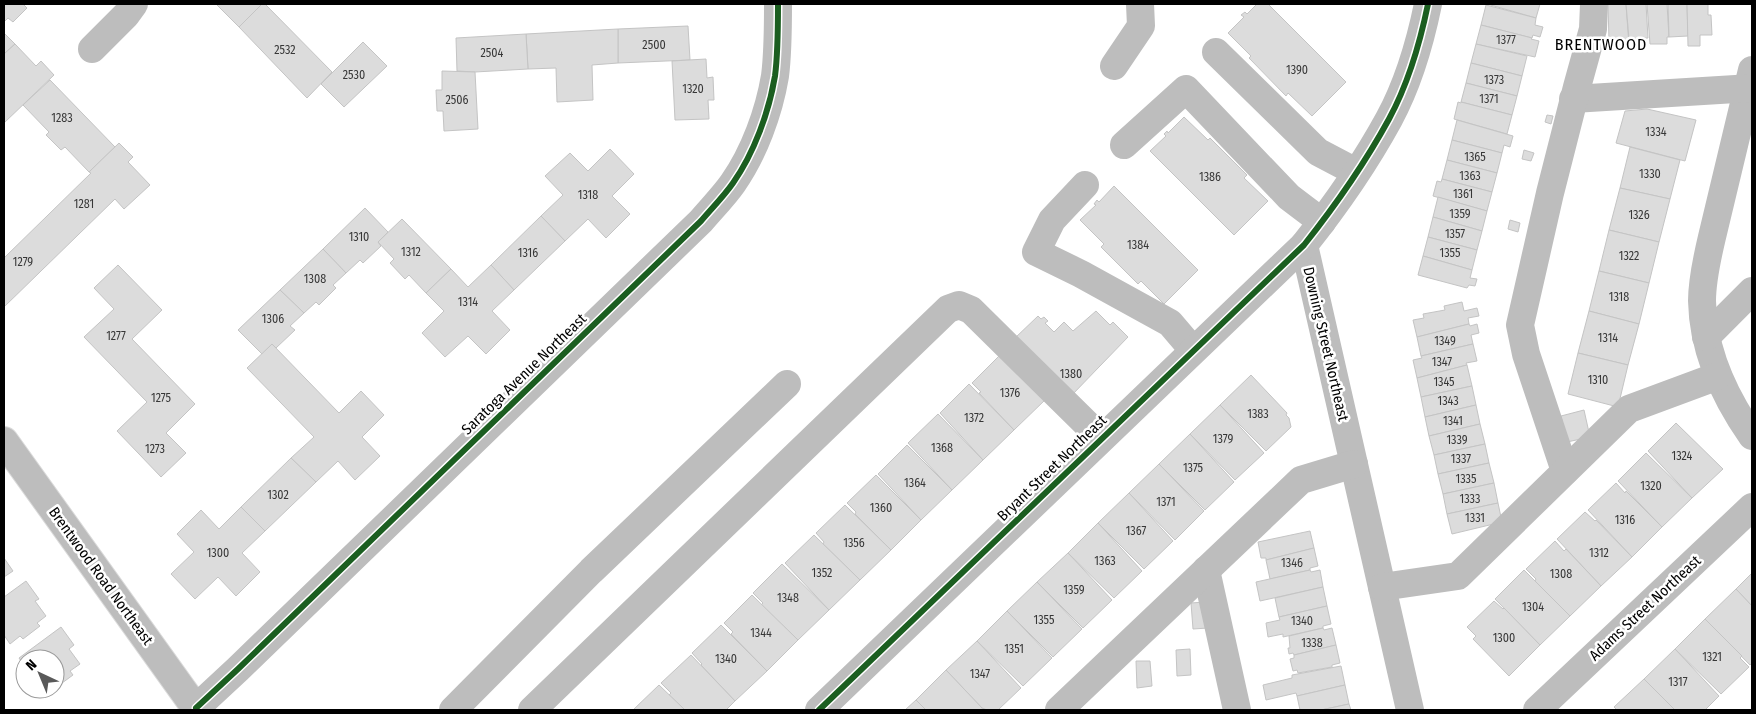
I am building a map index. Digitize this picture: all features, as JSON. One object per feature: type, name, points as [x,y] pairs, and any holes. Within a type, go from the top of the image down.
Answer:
[{"type":"street","points":[[92,49],[126,15],[134,4]]},
{"type":"street","name":"Saratoga Avenue Northeast","points":[[196,710],[724,196],[742,170],[764,117],[770,96],[775,76],[778,4]]},
{"type":"street","points":[[1114,66],[1141,26],[1140,4]]},
{"type":"street","points":[[1304,245],[1356,172],[1389,118],[1417,48],[1428,4]]},
{"type":"street","points":[[1565,471],[1526,354],[1520,325],[1573,99],[1593,29],[1594,4]]},
{"type":"street","points":[[1216,52],[1318,152],[1356,172]]},
{"type":"street","points":[[1573,99],[1751,82],[1706,263],[1702,300],[1706,337],[1718,376],[1730,402],[1752,436]]},
{"type":"street","points":[[1124,145],[1186,89],[1289,197],[1322,222]]},
{"type":"street","points":[[1085,185],[1052,220],[1036,252],[1081,274],[1170,323],[1193,350]]},
{"type":"street","name":"Bryant Street Northeast","points":[[819,710],[1304,245]]},
{"type":"street","name":"Downing Street Northeast","points":[[1304,245],[1410,710]]},
{"type":"street","points":[[1706,337],[1752,290]]},
{"type":"street","points":[[532,710],[948,309],[960,305],[971,310],[1101,438]]},
{"type":"street","points":[[1382,587],[1458,576],[1629,409],[1718,376]]},
{"type":"street","points":[[453,710],[592,571],[787,384]]},
{"type":"street","name":"Brentwood Road Northeast","points":[[4,441],[196,710]]},
{"type":"street","points":[[1059,710],[1301,480],[1354,464]]},
{"type":"street","name":"Adams Street Northeast","points":[[1537,710],[1752,507]]},
{"type":"street","points":[[1206,570],[1238,710]]},
{"type":"building","points":[[4,4],[23,4],[27,8],[13,22],[8,18],[4,22]]},
{"type":"building","points":[[216,4],[262,4],[239,27]]},
{"type":"building","points":[[262,4],[265,4],[332,72],[307,98],[239,27]]},
{"type":"building","points":[[1257,4],[1268,4],[1346,82],[1312,116],[1288,93],[1286,96],[1228,33],[1244,17],[1241,15],[1245,12],[1247,14]]},
{"type":"building","points":[[1487,4],[1540,4],[1536,18]]},
{"type":"building","points":[[1608,4],[1626,4],[1629,45],[1619,45],[1618,41],[1609,41]]},
{"type":"building","points":[[1626,4],[1646,4],[1648,38],[1629,39]]},
{"type":"building","points":[[1647,4],[1667,4],[1669,37],[1667,37],[1667,44],[1650,44]]},
{"type":"building","points":[[1668,4],[1687,4],[1688,36],[1669,37]]},
{"type":"building","points":[[1687,4],[1708,4],[1708,15],[1711,15],[1712,35],[1700,35],[1700,46],[1688,46]]},
{"type":"building","points":[[1486,5],[1536,18],[1535,25],[1543,27],[1540,37],[1533,35],[1532,38],[1481,25]]},
{"type":"building","points":[[1481,25],[1539,41],[1535,57],[1476,44]]},
{"type":"building","points":[[688,26],[690,60],[618,63],[618,29]]},
{"type":"building","points":[[618,29],[618,63],[592,65],[593,100],[557,102],[556,68],[528,69],[526,34]]},
{"type":"building","points":[[4,33],[15,44],[4,54]]},
{"type":"building","points":[[526,34],[528,69],[475,72],[457,71],[456,38]]},
{"type":"building","points":[[363,42],[387,66],[344,107],[321,84]]},
{"type":"building","points":[[15,44],[36,66],[41,61],[54,75],[4,123],[4,54]]},
{"type":"building","points":[[1476,44],[1527,56],[1522,76],[1471,63]]},
{"type":"building","points":[[706,59],[707,78],[713,77],[714,100],[708,100],[709,119],[675,120],[672,61]]},
{"type":"building","points":[[1471,63],[1522,76],[1517,96],[1466,83]]},
{"type":"building","points":[[442,71],[475,72],[478,129],[444,131],[443,111],[437,111],[436,90],[442,90]]},
{"type":"building","points":[[50,80],[115,147],[89,172],[65,147],[61,150],[46,135],[49,132],[23,105]]},
{"type":"building","points":[[1466,83],[1517,96],[1512,115],[1461,102]]},
{"type":"building","points":[[1458,102],[1512,115],[1507,134],[1454,119]]},
{"type":"building","points":[[1647,109],[1696,120],[1685,161],[1616,143],[1625,111]]},
{"type":"building","points":[[1547,115],[1553,116],[1551,124],[1545,122]]},
{"type":"building","points":[[1184,117],[1208,140],[1210,138],[1247,175],[1244,178],[1268,201],[1234,235],[1150,151],[1166,136],[1164,134],[1167,131],[1168,133]]},
{"type":"building","points":[[1457,120],[1513,136],[1510,147],[1504,145],[1502,153],[1452,140]]},
{"type":"building","points":[[1452,140],[1502,153],[1497,173],[1447,160]]},
{"type":"building","points":[[119,143],[133,157],[128,162],[150,185],[124,209],[115,199],[4,307],[4,258]]},
{"type":"building","points":[[1630,147],[1680,160],[1670,199],[1620,188]]},
{"type":"building","points":[[610,149],[634,174],[612,196],[630,214],[606,238],[588,219],[565,241],[541,216],[563,195],[545,176],[570,153],[588,171]]},
{"type":"building","points":[[1524,150],[1534,153],[1531,161],[1522,159]]},
{"type":"building","points":[[1447,160],[1497,173],[1492,192],[1442,179]]},
{"type":"building","points":[[1442,179],[1492,192],[1487,211],[1433,196],[1437,181],[1441,182]]},
{"type":"building","points":[[1114,186],[1198,270],[1164,304],[1141,281],[1138,284],[1101,247],[1104,244],[1080,220],[1096,205],[1094,204],[1097,200],[1099,202]]},
{"type":"building","points":[[1620,188],[1670,199],[1659,242],[1609,230]]},
{"type":"building","points":[[1438,197],[1487,211],[1482,231],[1433,217]]},
{"type":"building","points":[[365,208],[388,232],[378,242],[381,246],[363,263],[360,260],[346,273],[323,249]]},
{"type":"building","points":[[541,216],[565,241],[514,290],[491,265]]},
{"type":"building","points":[[1433,217],[1482,231],[1477,250],[1428,237]]},
{"type":"building","points":[[402,219],[451,269],[426,293],[409,275],[405,279],[390,263],[394,259],[378,242]]},
{"type":"building","points":[[1510,220],[1520,223],[1518,232],[1508,229]]},
{"type":"building","points":[[1609,230],[1659,242],[1649,283],[1599,271]]},
{"type":"building","points":[[1428,237],[1477,250],[1472,270],[1423,256]]},
{"type":"building","points":[[323,249],[346,273],[333,285],[336,288],[319,305],[316,302],[304,313],[280,290]]},
{"type":"building","points":[[1423,256],[1472,270],[1470,278],[1477,279],[1475,286],[1469,285],[1467,288],[1418,275]]},
{"type":"building","points":[[118,265],[162,310],[132,339],[195,404],[166,433],[186,453],[161,477],[117,431],[147,402],[84,337],[114,309],[94,288]]},
{"type":"building","points":[[491,265],[514,290],[492,311],[510,330],[486,354],[468,336],[445,357],[422,333],[444,311],[426,293],[451,269],[468,287]]},
{"type":"building","points":[[1599,271],[1649,283],[1639,324],[1589,311]]},
{"type":"building","points":[[280,290],[304,313],[290,326],[295,330],[276,348],[272,344],[262,354],[238,330]]},
{"type":"building","points":[[1462,302],[1464,311],[1477,308],[1479,316],[1468,318],[1469,324],[1417,337],[1413,320],[1424,318],[1423,314],[1445,310],[1444,306]]},
{"type":"building","points":[[1096,311],[1110,325],[1113,322],[1128,337],[1071,396],[1014,339],[1038,316],[1041,319],[1044,317],[1048,321],[1045,323],[1054,332],[1064,322],[1073,331]]},
{"type":"building","points":[[1589,311],[1639,324],[1628,365],[1578,353]]},
{"type":"building","points":[[1469,324],[1470,326],[1477,324],[1479,333],[1471,335],[1473,344],[1421,356],[1417,337]]},
{"type":"building","points":[[272,344],[339,413],[361,391],[384,415],[362,437],[380,456],[355,480],[338,461],[316,482],[291,458],[314,437],[247,368]]},
{"type":"building","points":[[1473,344],[1477,361],[1417,378],[1413,360],[1422,358],[1421,356]]},
{"type":"building","points":[[1578,353],[1628,365],[1618,407],[1568,394]]},
{"type":"building","points":[[1000,355],[1046,399],[1014,430],[972,383]]},
{"type":"building","points":[[1467,365],[1472,386],[1421,397],[1417,378]]},
{"type":"building","points":[[1251,375],[1287,413],[1286,415],[1289,418],[1291,427],[1266,451],[1220,405]]},
{"type":"building","points":[[969,384],[1014,430],[983,460],[940,413]]},
{"type":"building","points":[[1472,386],[1476,405],[1425,417],[1421,397]]},
{"type":"building","points":[[1220,405],[1264,453],[1235,480],[1190,434]]},
{"type":"building","points":[[1476,405],[1480,424],[1429,436],[1425,417]]},
{"type":"building","points":[[1584,410],[1590,437],[1567,442],[1561,416]]},
{"type":"building","points":[[938,414],[983,460],[952,490],[908,443]]},
{"type":"building","points":[[1676,423],[1723,469],[1692,498],[1648,451]]},
{"type":"building","points":[[1480,424],[1485,444],[1434,455],[1429,436]]},
{"type":"building","points":[[1190,434],[1234,482],[1205,510],[1159,464]]},
{"type":"building","points":[[1485,444],[1489,463],[1438,474],[1434,455]]},
{"type":"building","points":[[907,445],[952,490],[921,520],[878,474]]},
{"type":"building","points":[[1646,453],[1692,498],[1662,527],[1618,481]]},
{"type":"building","points":[[291,458],[316,482],[265,531],[241,507]]},
{"type":"building","points":[[1489,463],[1494,483],[1443,494],[1438,474]]},
{"type":"building","points":[[1159,464],[1204,511],[1175,540],[1129,493]]},
{"type":"building","points":[[876,475],[921,520],[891,550],[855,514],[856,512],[847,503]]},
{"type":"building","points":[[1494,483],[1498,503],[1447,514],[1443,494]]},
{"type":"building","points":[[1616,483],[1662,527],[1632,557],[1588,510]]},
{"type":"building","points":[[1129,493],[1173,541],[1144,569],[1098,523]]},
{"type":"building","points":[[1498,503],[1502,522],[1452,534],[1447,514]]},
{"type":"building","points":[[845,505],[891,550],[860,580],[823,544],[824,542],[816,533]]},
{"type":"building","points":[[241,507],[265,531],[242,553],[260,572],[236,596],[218,577],[195,599],[171,574],[194,552],[177,534],[201,510],[219,529]]},
{"type":"building","points":[[1585,512],[1596,520],[1632,557],[1601,586],[1557,539]]},
{"type":"building","points":[[1098,523],[1142,571],[1114,598],[1068,553]]},
{"type":"building","points":[[1310,531],[1314,548],[1266,560],[1266,558],[1261,558],[1258,542]]},
{"type":"building","points":[[814,535],[860,580],[829,610],[785,563]]},
{"type":"building","points":[[1555,541],[1564,551],[1566,549],[1601,586],[1570,616],[1535,581],[1536,579],[1526,569]]},
{"type":"building","points":[[1314,548],[1318,566],[1310,568],[1310,570],[1270,579],[1266,560]]},
{"type":"building","points":[[1068,553],[1112,600],[1083,628],[1037,582]]},
{"type":"building","points":[[4,558],[13,571],[4,577]]},
{"type":"building","points":[[782,564],[829,610],[798,640],[761,605],[763,603],[753,593]]},
{"type":"building","points":[[1310,570],[1311,572],[1320,570],[1323,587],[1260,601],[1256,582]]},
{"type":"building","points":[[1524,570],[1570,616],[1540,645],[1495,599]]},
{"type":"building","points":[[1752,573],[1752,606],[1736,589]]},
{"type":"building","points":[[26,581],[39,599],[35,601],[46,616],[37,623],[40,626],[23,639],[20,636],[10,644],[4,635],[4,597]]},
{"type":"building","points":[[1037,582],[1082,629],[1053,657],[1007,611]]},
{"type":"building","points":[[1323,587],[1327,606],[1279,617],[1275,598]]},
{"type":"building","points":[[1736,589],[1752,606],[1752,663],[1750,665],[1705,619]]},
{"type":"building","points":[[752,595],[798,640],[767,671],[731,634],[733,632],[724,623]]},
{"type":"building","points":[[1494,601],[1504,608],[1540,645],[1509,676],[1473,639],[1476,636],[1467,627]]},
{"type":"building","points":[[1205,602],[1208,628],[1193,629],[1191,603]]},
{"type":"building","points":[[1327,606],[1331,624],[1323,626],[1323,628],[1283,637],[1283,634],[1268,637],[1266,623],[1280,620],[1279,617]]},
{"type":"building","points":[[1007,611],[1052,658],[1023,686],[977,641]]},
{"type":"building","points":[[1705,619],[1742,656],[1740,658],[1749,667],[1721,694],[1675,649]]},
{"type":"building","points":[[721,625],[767,671],[735,701],[692,653]]},
{"type":"building","points":[[61,627],[74,645],[69,649],[80,664],[70,671],[73,675],[65,681],[65,649],[31,649]]},
{"type":"building","points":[[1323,628],[1324,630],[1332,628],[1336,645],[1294,655],[1293,653],[1289,654],[1289,636]]},
{"type":"building","points":[[977,641],[1021,688],[998,710],[982,708],[946,670]]},
{"type":"building","points":[[1336,645],[1340,663],[1332,665],[1332,667],[1298,673],[1297,670],[1293,671],[1290,659],[1294,658],[1294,655]]},
{"type":"building","points":[[1190,649],[1191,675],[1177,676],[1176,650]]},
{"type":"building","points":[[1675,649],[1719,696],[1705,710],[1675,710],[1644,679]]},
{"type":"building","points":[[691,655],[735,701],[726,710],[685,710],[669,695],[671,693],[661,683]]},
{"type":"building","points":[[1136,661],[1150,661],[1152,686],[1137,688]]},
{"type":"building","points":[[1341,666],[1345,685],[1297,696],[1296,693],[1266,700],[1263,685],[1292,678],[1292,675]]},
{"type":"building","points":[[946,670],[983,710],[926,710],[916,700]]},
{"type":"building","points":[[1644,679],[1675,710],[1617,710],[1614,707]]},
{"type":"building","points":[[659,685],[685,710],[633,710]]},
{"type":"building","points":[[1345,685],[1349,704],[1321,710],[1300,710],[1297,696]]},
{"type":"building","points":[[916,700],[926,710],[905,710]]},
{"type":"building","points":[[1349,704],[1351,710],[1321,710]]},
{"type":"cycle path","points":[[196,708],[701,221],[726,193],[748,159],[760,132],[769,104],[776,67],[778,4]]},
{"type":"cycle path","points":[[819,710],[1304,245],[1349,184],[1396,106],[1413,63],[1428,4]]},
{"type":"district","name":"BRENTWOOD","points":[[1601,44]]}]
